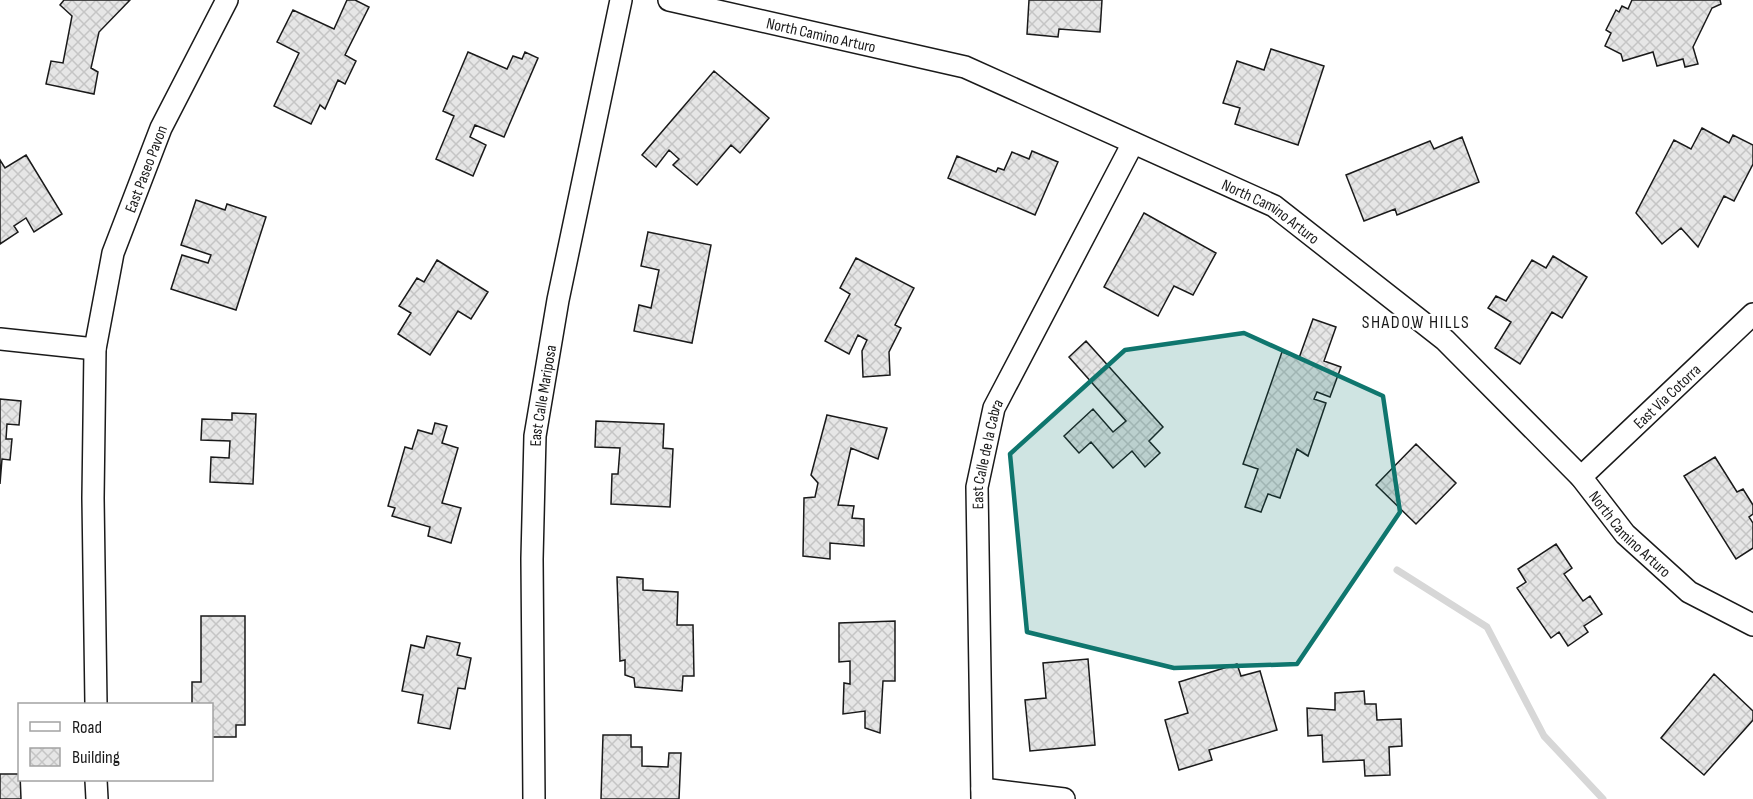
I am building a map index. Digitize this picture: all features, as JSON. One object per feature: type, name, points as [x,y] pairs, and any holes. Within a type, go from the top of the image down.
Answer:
[{"type":"street","name":"East Paseo Pavon","points":[[96,703],[93,498],[95,349],[113,252],[161,128],[227,0]]},
{"type":"street","name":"East Calle Mariposa","points":[[534,799],[532,559],[535,436],[558,300],[621,0]]},
{"type":"street","name":"North Camino Arturo","points":[[669,0],[965,67],[1274,206],[1445,340],[1581,477],[1625,534],[1689,592],[1753,625]]},
{"type":"street","name":"East Calle de la Cabra","points":[[982,794],[977,487],[994,408],[1133,143]]},
{"type":"street","name":"East Via Cotorra","points":[[1581,477],[1753,314]]},
{"type":"street","points":[[0,339],[95,349]]},
{"type":"street","points":[[96,781],[97,799]]},
{"type":"street","points":[[982,794],[1064,799]]},
{"type":"highlighted area","points":[[1244,333],[1383,396],[1400,512],[1297,664],[1174,668],[1027,632],[1010,454],[1125,350]]},
{"type":"building","points":[[64,0],[130,0],[99,32],[91,68],[98,72],[94,94],[46,84],[51,61],[63,63],[72,16],[60,5]]},
{"type":"building","points":[[347,0],[355,0],[369,7],[345,55],[356,61],[345,84],[338,80],[325,109],[320,105],[311,124],[274,106],[299,53],[277,42],[293,10],[334,29]]},
{"type":"building","points":[[1029,0],[1102,0],[1100,32],[1059,29],[1058,37],[1027,34]]},
{"type":"building","points":[[1632,0],[1720,0],[1721,4],[1712,8],[1693,47],[1698,64],[1685,67],[1683,59],[1657,66],[1653,52],[1623,61],[1621,54],[1605,46],[1611,33],[1606,30],[1616,10],[1619,12],[1622,6],[1628,9]]},
{"type":"building","points":[[1271,49],[1324,66],[1298,145],[1235,124],[1240,108],[1223,103],[1237,61],[1264,70]]},
{"type":"building","points":[[468,52],[507,69],[513,56],[522,59],[525,52],[538,58],[504,137],[475,125],[470,137],[486,145],[473,176],[436,159],[454,116],[443,111]]},
{"type":"building","points":[[714,71],[769,118],[740,153],[731,145],[697,185],[673,165],[679,159],[669,150],[656,167],[642,155]]},
{"type":"building","points":[[1702,128],[1729,143],[1733,135],[1753,145],[1753,164],[1734,201],[1724,196],[1698,247],[1681,228],[1662,244],[1636,213],[1674,140],[1691,149]]},
{"type":"building","points":[[1462,137],[1479,182],[1397,215],[1395,209],[1364,221],[1346,175],[1430,141],[1434,149]]},
{"type":"building","points":[[1032,151],[1058,162],[1035,215],[948,178],[957,156],[996,172],[998,168],[1004,170],[1012,152],[1029,159]]},
{"type":"building","points":[[26,155],[62,214],[34,232],[26,218],[14,226],[18,232],[0,244],[0,160],[5,168]]},
{"type":"building","points":[[196,200],[225,210],[227,204],[266,217],[236,310],[171,289],[182,255],[208,263],[211,255],[181,245]]},
{"type":"building","points":[[1144,213],[1216,253],[1193,295],[1174,286],[1158,316],[1104,287]]},
{"type":"building","points":[[648,232],[711,245],[692,343],[634,331],[639,305],[651,308],[659,270],[641,266]]},
{"type":"building","points":[[1553,256],[1587,277],[1562,318],[1552,312],[1520,364],[1495,348],[1511,322],[1488,308],[1496,296],[1506,301],[1532,260],[1546,268]]},
{"type":"building","points":[[856,258],[914,288],[895,325],[901,328],[889,352],[890,375],[863,377],[862,351],[867,340],[858,335],[849,354],[825,341],[850,294],[840,288]]},
{"type":"building","points":[[437,260],[488,292],[471,319],[458,311],[430,355],[398,334],[411,313],[399,306],[417,278],[424,282]]},
{"type":"building","points":[[1313,319],[1336,327],[1324,361],[1341,367],[1330,397],[1317,392],[1314,399],[1326,403],[1308,456],[1297,449],[1280,498],[1268,494],[1261,512],[1245,507],[1258,469],[1243,464],[1282,352],[1299,358]]},
{"type":"building","points":[[1086,341],[1163,427],[1149,441],[1160,453],[1145,467],[1132,451],[1113,468],[1091,442],[1079,453],[1064,436],[1093,409],[1113,432],[1126,421],[1069,357]]},
{"type":"building","points":[[0,399],[21,401],[19,425],[7,424],[6,439],[12,439],[10,460],[2,459],[0,484]]},
{"type":"building","points":[[232,413],[256,414],[253,484],[210,482],[211,457],[229,458],[230,441],[201,440],[202,419],[232,420]]},
{"type":"building","points":[[827,415],[887,428],[878,459],[851,448],[838,505],[854,506],[852,518],[864,519],[864,546],[830,543],[830,559],[803,556],[804,498],[815,497],[818,483],[811,475]]},
{"type":"building","points":[[596,421],[664,424],[663,448],[673,449],[670,507],[611,504],[612,474],[618,474],[620,448],[595,447]]},
{"type":"building","points":[[435,423],[447,426],[442,443],[458,448],[442,503],[461,508],[451,543],[428,536],[430,527],[392,516],[395,508],[388,506],[405,447],[412,449],[418,430],[432,434]]},
{"type":"building","points":[[1416,444],[1456,483],[1416,524],[1376,485]]},
{"type":"building","points":[[1715,457],[1737,492],[1743,489],[1753,505],[1753,514],[1749,517],[1753,523],[1753,548],[1736,559],[1684,476]]},
{"type":"building","points":[[1556,544],[1572,568],[1564,574],[1583,601],[1590,596],[1602,614],[1584,626],[1588,632],[1568,646],[1559,632],[1551,638],[1517,588],[1526,582],[1518,569]]},
{"type":"building","points":[[617,577],[643,579],[643,590],[678,592],[677,625],[693,625],[694,676],[683,676],[682,691],[635,687],[634,678],[625,675],[625,660],[620,661]]},
{"type":"building","points":[[201,616],[245,616],[245,725],[236,725],[236,737],[213,737],[213,703],[192,703],[192,682],[201,682]]},
{"type":"building","points":[[895,621],[895,681],[883,681],[880,733],[865,728],[865,711],[843,714],[844,683],[850,684],[850,661],[839,662],[839,623]]},
{"type":"building","points":[[427,636],[460,643],[457,655],[471,658],[465,689],[458,688],[450,729],[418,723],[423,695],[402,691],[411,645],[424,648]]},
{"type":"building","points":[[1088,659],[1095,745],[1030,751],[1025,700],[1046,698],[1043,663]]},
{"type":"building","points":[[1237,664],[1241,676],[1260,671],[1277,730],[1209,750],[1212,760],[1179,770],[1165,720],[1188,713],[1179,682]]},
{"type":"building","points":[[1714,674],[1753,711],[1753,720],[1704,775],[1661,738]]},
{"type":"building","points":[[1364,691],[1365,704],[1376,704],[1377,720],[1401,719],[1402,746],[1389,747],[1390,775],[1365,776],[1364,760],[1323,762],[1322,735],[1308,736],[1307,708],[1335,710],[1335,693]]},
{"type":"building","points":[[603,735],[631,735],[631,747],[642,747],[642,766],[668,767],[669,753],[681,753],[679,799],[601,799]]},
{"type":"building","points":[[0,774],[18,774],[21,799],[0,799]]},
{"type":"waterway","points":[[1397,570],[1487,627],[1544,736],[1603,799]]},
{"type":"district","name":"SHADOW HILLS","points":[[1416,322]]}]
